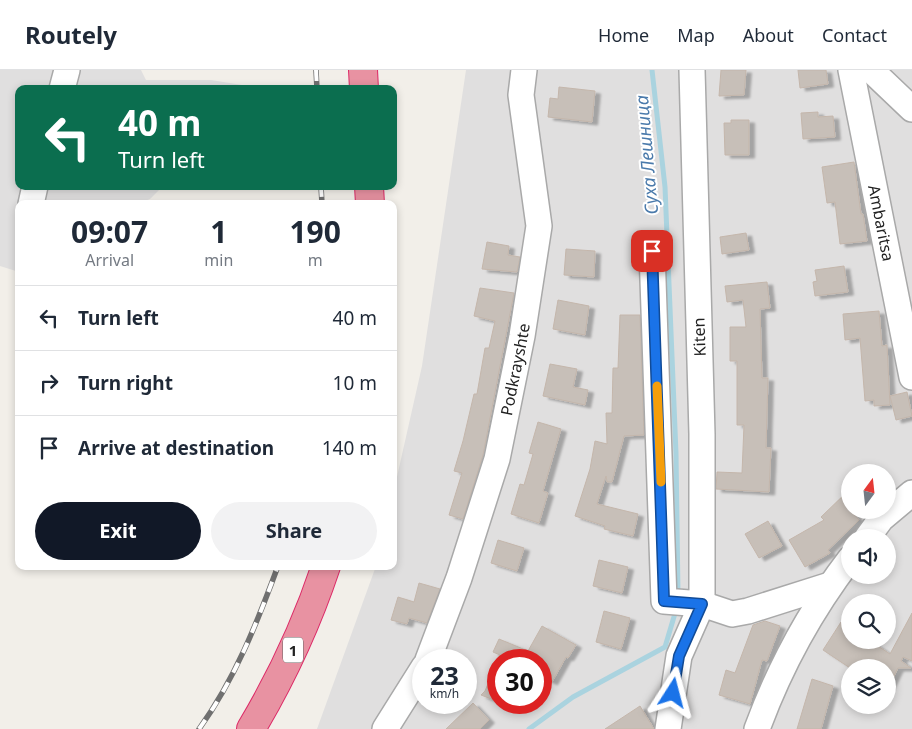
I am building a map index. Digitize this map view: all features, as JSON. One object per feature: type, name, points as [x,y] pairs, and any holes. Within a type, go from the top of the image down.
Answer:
[{"type":"highway","points":[[363,70],[364,85]]},
{"type":"highway","name":"1","points":[[251,729],[271,695],[311,611],[325,570]]},
{"type":"street","points":[[63,85],[67,70]]},
{"type":"street","name":"Podkrayshte","points":[[432,649],[458,578],[497,459],[522,336],[539,226],[521,94],[524,70]]},
{"type":"street","name":"Kiten","points":[[668,729],[679,656],[702,604],[702,434],[692,70]]},
{"type":"street","name":"Ambaritsa","points":[[851,70],[912,377]]},
{"type":"street","points":[[871,70],[912,109]]},
{"type":"street","points":[[652,251],[664,601],[702,604],[732,614],[748,611],[830,585]]},
{"type":"street","points":[[873,529],[881,518],[912,493]]},
{"type":"street","points":[[757,729],[802,631],[841,571]]},
{"type":"street","points":[[385,729],[412,685]]},
{"type":"shaded area","points":[[0,70],[141,70],[146,80],[211,80],[242,85],[15,85],[15,190],[159,190],[148,200],[15,200],[15,271],[0,266]]},
{"type":"shaded area","points":[[466,70],[912,70],[912,729],[317,729],[375,570],[397,570],[397,477],[422,366]]},
{"type":"building","points":[[721,70],[746,70],[744,95],[719,96]]},
{"type":"building","points":[[798,70],[826,70],[828,84],[800,88]]},
{"type":"building","points":[[559,87],[595,91],[592,122],[548,117],[550,98],[558,99]]},
{"type":"building","points":[[818,112],[818,117],[833,116],[835,137],[803,139],[801,113]]},
{"type":"building","points":[[731,120],[749,120],[749,155],[725,155],[724,123],[731,123]]},
{"type":"building","points":[[854,162],[861,214],[863,214],[867,241],[840,244],[835,202],[827,203],[822,167]]},
{"type":"building","points":[[746,233],[749,250],[722,254],[720,237]]},
{"type":"building","points":[[487,242],[509,246],[508,255],[520,257],[517,272],[482,269]]},
{"type":"building","points":[[566,249],[595,251],[594,277],[564,275]]},
{"type":"building","points":[[844,266],[848,292],[815,296],[813,282],[817,281],[815,270]]},
{"type":"building","points":[[767,282],[770,308],[760,309],[762,378],[768,378],[766,448],[771,448],[769,492],[716,489],[717,472],[742,473],[744,425],[737,425],[737,361],[730,361],[730,327],[746,327],[743,300],[727,302],[725,286]]},
{"type":"building","points":[[480,288],[514,293],[483,455],[463,519],[449,515],[462,473],[454,471],[474,394],[477,394],[485,348],[489,348],[495,321],[474,316]]},
{"type":"building","points":[[558,300],[589,306],[585,335],[553,329]]},
{"type":"building","points":[[879,311],[882,346],[887,345],[890,405],[874,406],[874,400],[865,401],[860,338],[845,340],[843,314]]},
{"type":"building","points":[[620,315],[640,315],[644,435],[624,436],[612,482],[607,482],[606,476],[597,504],[638,514],[633,536],[604,529],[605,526],[575,516],[590,469],[595,441],[607,444],[606,413],[612,413],[613,368],[618,368]]},
{"type":"building","points":[[550,364],[577,369],[573,387],[588,390],[585,405],[543,396]]},
{"type":"building","points":[[907,392],[912,416],[896,420],[890,396]]},
{"type":"building","points":[[538,422],[561,429],[543,491],[548,493],[539,523],[511,514],[520,484],[524,485],[533,454],[529,453]]},
{"type":"building","points":[[841,498],[841,519],[859,520],[850,529],[841,529],[841,537],[828,550],[830,553],[805,567],[789,540],[824,520],[821,517]]},
{"type":"building","points":[[768,521],[782,546],[759,558],[745,534]]},
{"type":"building","points":[[498,540],[524,548],[517,571],[491,563]]},
{"type":"building","points":[[599,560],[628,567],[622,593],[593,586]]},
{"type":"building","points":[[419,583],[440,589],[427,623],[409,618],[407,624],[391,620],[398,597],[414,602]]},
{"type":"building","points":[[604,611],[630,618],[621,649],[596,642]]},
{"type":"building","points":[[912,613],[912,661],[903,657],[901,661],[911,668],[898,668],[896,672],[896,659],[841,659],[841,662],[823,650],[841,622],[841,649],[882,649],[890,654],[893,649],[896,649],[896,643]]},
{"type":"building","points":[[765,621],[780,626],[767,661],[762,660],[750,704],[719,695],[726,670],[735,673],[753,625]]},
{"type":"building","points":[[542,626],[576,645],[568,658],[566,657],[552,682],[552,649],[529,649]]},
{"type":"building","points":[[499,639],[523,649],[494,649]]},
{"type":"building","points":[[812,679],[833,686],[821,729],[797,729]]},
{"type":"building","points":[[487,686],[487,697],[481,695]]},
{"type":"building","points":[[640,706],[654,729],[605,729]]},
{"type":"building","points":[[477,707],[489,720],[480,729],[446,729],[462,714],[477,714]]},
{"type":"waterway","name":"Суха Лешница","points":[[652,70],[665,187],[676,453],[678,594]]},
{"type":"waterway","name":"Суха Лешница","points":[[529,729],[573,697],[665,647],[676,610]]},
{"type":"railway","points":[[316,70],[317,85]]},
{"type":"railway","points":[[321,190],[322,200]]},
{"type":"railway","points":[[199,729],[224,690],[244,650],[276,570]]},
{"type":"slow traffic","points":[[657,386],[661,482]]},
{"type":"route","points":[[652,251],[664,556],[664,601],[702,604],[679,656],[673,693]]}]
